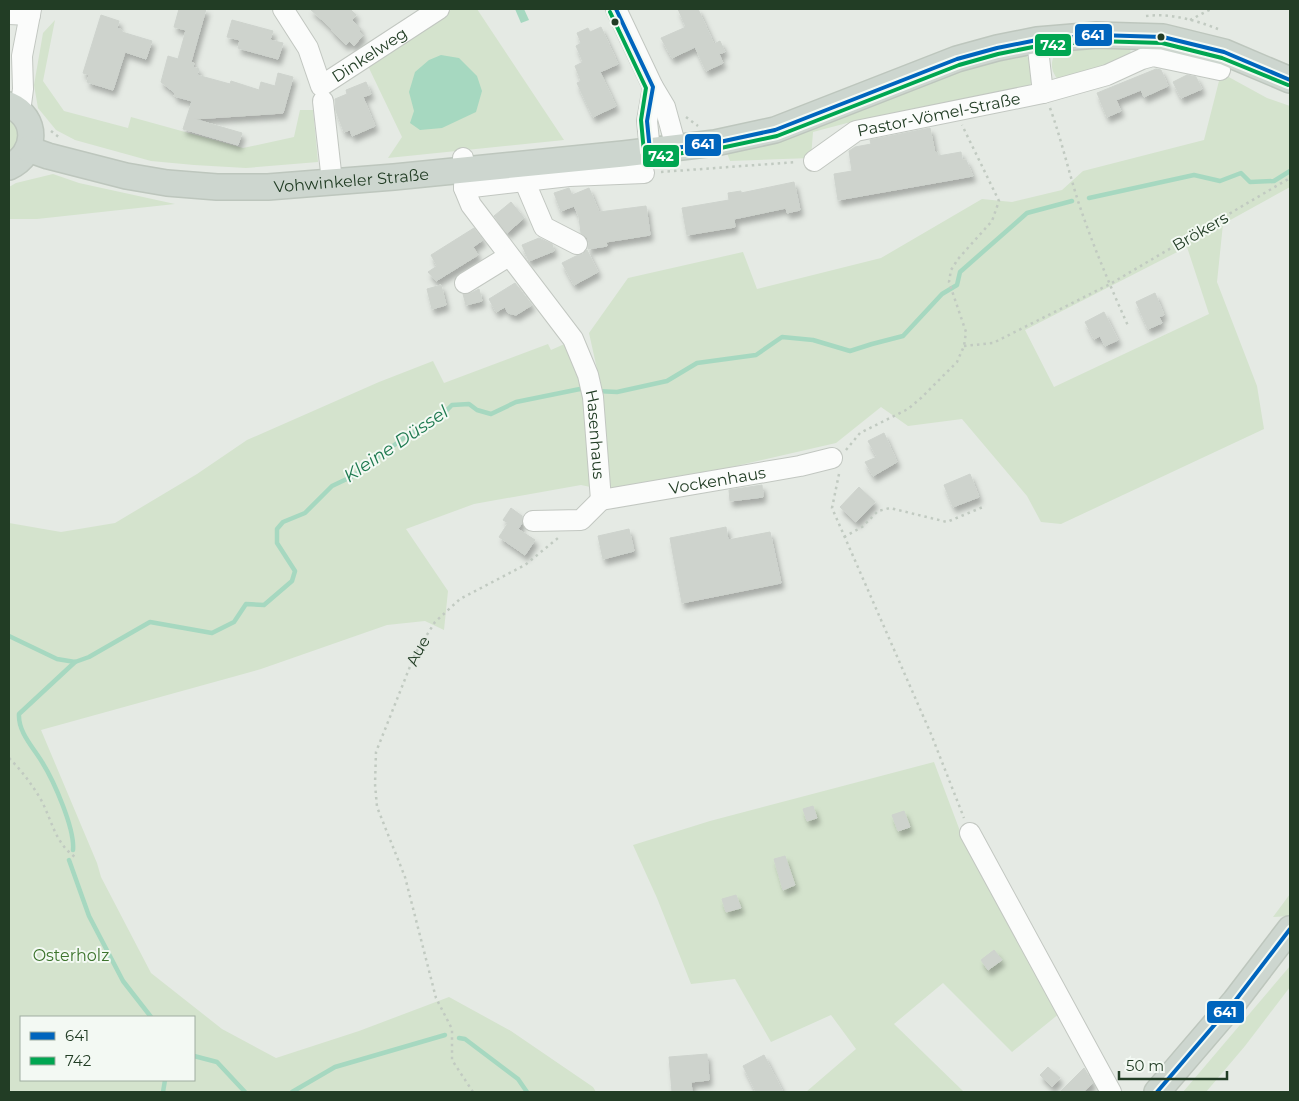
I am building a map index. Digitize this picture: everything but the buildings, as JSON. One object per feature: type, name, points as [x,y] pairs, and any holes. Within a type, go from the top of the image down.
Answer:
[{"type":"main road","name":"Pastor-Vömel-Straße","points":[[676,147],[715,143],[775,130],[957,59],[1037,40],[1097,35],[1163,38],[1224,52],[1290,79]]},
{"type":"main road","points":[[9,167],[17,163],[28,149],[31,136],[28,122],[15,109]]},
{"type":"main road","name":"Vohwinkeler Straße","points":[[28,149],[126,176],[167,183],[217,187],[259,187],[464,171],[647,162],[676,147]]},
{"type":"main road","points":[[1157,1092],[1235,1001],[1290,929]]},
{"type":"street","name":"Dinkelweg","points":[[283,9],[308,48],[321,86],[439,9]]},
{"type":"street","points":[[616,9],[653,87],[665,107],[676,147]]},
{"type":"street","points":[[9,14],[30,12],[22,56],[23,89],[15,109]]},
{"type":"street","name":"Pastor-Vömel-Straße","points":[[1037,40],[1043,93]]},
{"type":"street","points":[[9,81],[22,56]]},
{"type":"street","name":"Pastor-Vömel-Straße","points":[[814,161],[856,130],[1043,93],[1107,75],[1153,56],[1220,70]]},
{"type":"street","points":[[647,162],[647,121],[653,87]]},
{"type":"street","name":"Dinkelweg","points":[[323,102],[332,182]]},
{"type":"street","name":"Vohwinkeler Straße","points":[[464,171],[524,180],[647,162]]},
{"type":"street","name":"Hasenhaus","points":[[464,171],[471,205],[573,339],[588,376],[593,397],[601,500]]},
{"type":"street","points":[[524,180],[544,227],[577,244]]},
{"type":"street","points":[[465,283],[509,256]]},
{"type":"street","name":"Vockenhaus","points":[[601,500],[800,466],[832,458]]},
{"type":"street","points":[[533,521],[581,520],[601,500]]},
{"type":"street","points":[[970,833],[1111,1092]]},
{"type":"path","points":[[1190,20],[1211,9]]},
{"type":"path","points":[[1043,93],[1059,131],[1080,207],[1129,328]]},
{"type":"path","points":[[954,110],[999,201],[992,221],[958,259],[951,270],[949,282],[966,332],[964,346],[957,362],[922,398],[908,409],[860,433],[846,451],[832,458],[839,472],[832,508],[931,734],[970,833]]},
{"type":"path","points":[[55,136],[61,138]]},
{"type":"path","points":[[647,162],[814,161]]},
{"type":"path","name":"Brökers","points":[[964,346],[993,342],[1110,284],[1290,178]]},
{"type":"path","points":[[844,537],[862,527],[878,511],[890,508],[947,522],[983,507]]},
{"type":"path","name":"Aue","points":[[473,1092],[452,1060],[452,1029],[436,998],[405,878],[377,807],[375,784],[376,752],[415,654],[435,622],[460,599],[525,565],[581,520]]},
{"type":"path","points":[[9,758],[28,779],[41,799],[65,849],[75,857]]},
{"type":"green space","points":[[452,9],[477,9],[564,140],[388,158],[402,137],[367,64]]},
{"type":"green space","points":[[55,20],[43,81],[64,111],[128,128],[131,117],[243,148],[294,137],[300,110],[313,110],[318,162],[246,168],[151,161],[75,140],[56,130],[38,108],[34,85],[43,33]]},
{"type":"green space","points":[[1130,46],[1131,57],[1059,81],[1052,68],[1052,61],[1059,48]]},
{"type":"green space","points":[[1022,52],[1034,63],[1036,77],[1023,93],[847,123],[813,132],[811,158],[730,161],[727,153],[946,74]]},
{"type":"green space","name":"Osterholz","points":[[1225,75],[1267,98],[1290,106],[1290,187],[1223,224],[1217,282],[1257,386],[1264,429],[1061,524],[1041,522],[1027,496],[962,419],[908,426],[881,407],[836,443],[618,493],[581,485],[474,504],[406,529],[448,591],[444,630],[425,621],[387,625],[261,669],[41,730],[97,863],[101,877],[151,973],[222,1029],[276,1058],[359,1031],[449,997],[511,1031],[593,1087],[596,1092],[9,1092],[9,523],[61,532],[115,523],[197,474],[247,440],[379,382],[433,361],[444,383],[548,344],[551,350],[569,342],[583,372],[597,369],[589,333],[628,278],[743,252],[757,289],[881,258],[982,199],[1012,202],[1062,190],[1083,171],[1204,140],[1219,81]],"holes":[[[1187,247],[1209,314],[1054,387],[1025,330]]]},
{"type":"green space","points":[[9,119],[17,127],[19,136],[16,145],[9,154]]},
{"type":"green space","points":[[53,174],[79,183],[175,204],[37,219],[9,219],[9,187],[16,183]]},
{"type":"green space","points":[[934,762],[960,831],[1060,1013],[1012,1052],[943,983],[894,1024],[964,1092],[806,1092],[856,1049],[831,1015],[771,1042],[735,979],[691,984],[657,898],[633,845],[710,821]]},
{"type":"green space","points":[[1290,894],[1290,916],[1273,917]]},
{"type":"green space","points":[[1290,966],[1290,987],[1245,1046],[1206,1092],[1183,1092]]},
{"type":"shaded area","points":[[515,9],[524,9],[529,20],[521,23]]},
{"type":"shaded area","points":[[441,55],[459,58],[477,76],[482,91],[476,112],[442,128],[420,130],[410,123],[414,111],[409,92],[415,72],[429,60]]},
{"type":"waterway","name":"Kleine Düssel","points":[[1089,198],[1194,175],[1220,181],[1241,173],[1250,182],[1274,181],[1290,171]]},
{"type":"waterway","name":"Kleine Düssel","points":[[596,391],[617,392],[667,381],[697,363],[756,355],[782,337],[813,340],[850,351],[903,336],[942,294],[957,285],[960,272],[1027,213],[1072,201]]},
{"type":"waterway","name":"Kleine Düssel","points":[[9,636],[57,659],[75,662],[89,657],[150,622],[212,633],[234,622],[246,604],[264,605],[292,581],[295,571],[277,543],[277,529],[283,522],[305,513],[332,486],[353,476],[405,437],[438,419],[452,405],[469,404],[477,410],[491,414],[516,402],[580,389],[586,390]]},
{"type":"waterway","points":[[73,850],[71,830],[63,805],[47,770],[23,733],[19,714],[75,662]]},
{"type":"waterway","points":[[69,860],[89,916],[123,981],[150,1016]]},
{"type":"waterway","points":[[292,1092],[335,1067],[445,1035]]},
{"type":"waterway","points":[[459,1038],[465,1039],[518,1079],[527,1092]]},
{"type":"waterway","points":[[195,1056],[217,1062],[245,1092]]},
{"type":"waterway","points":[[163,1092],[165,1081]]},
{"type":"transit line","name":"641","points":[[616,9],[653,87],[647,121],[650,151],[715,143],[775,130],[957,59],[1037,40],[1097,35],[1163,37],[1224,52],[1290,80]]},
{"type":"transit line","name":"742","points":[[610,12],[646,88],[641,120],[644,152],[650,157],[716,149],[777,136],[959,65],[998,54],[1038,46],[1097,41],[1162,43],[1222,58],[1288,85]]},
{"type":"transit line","name":"641","points":[[1157,1092],[1235,1001],[1290,929]]}]
